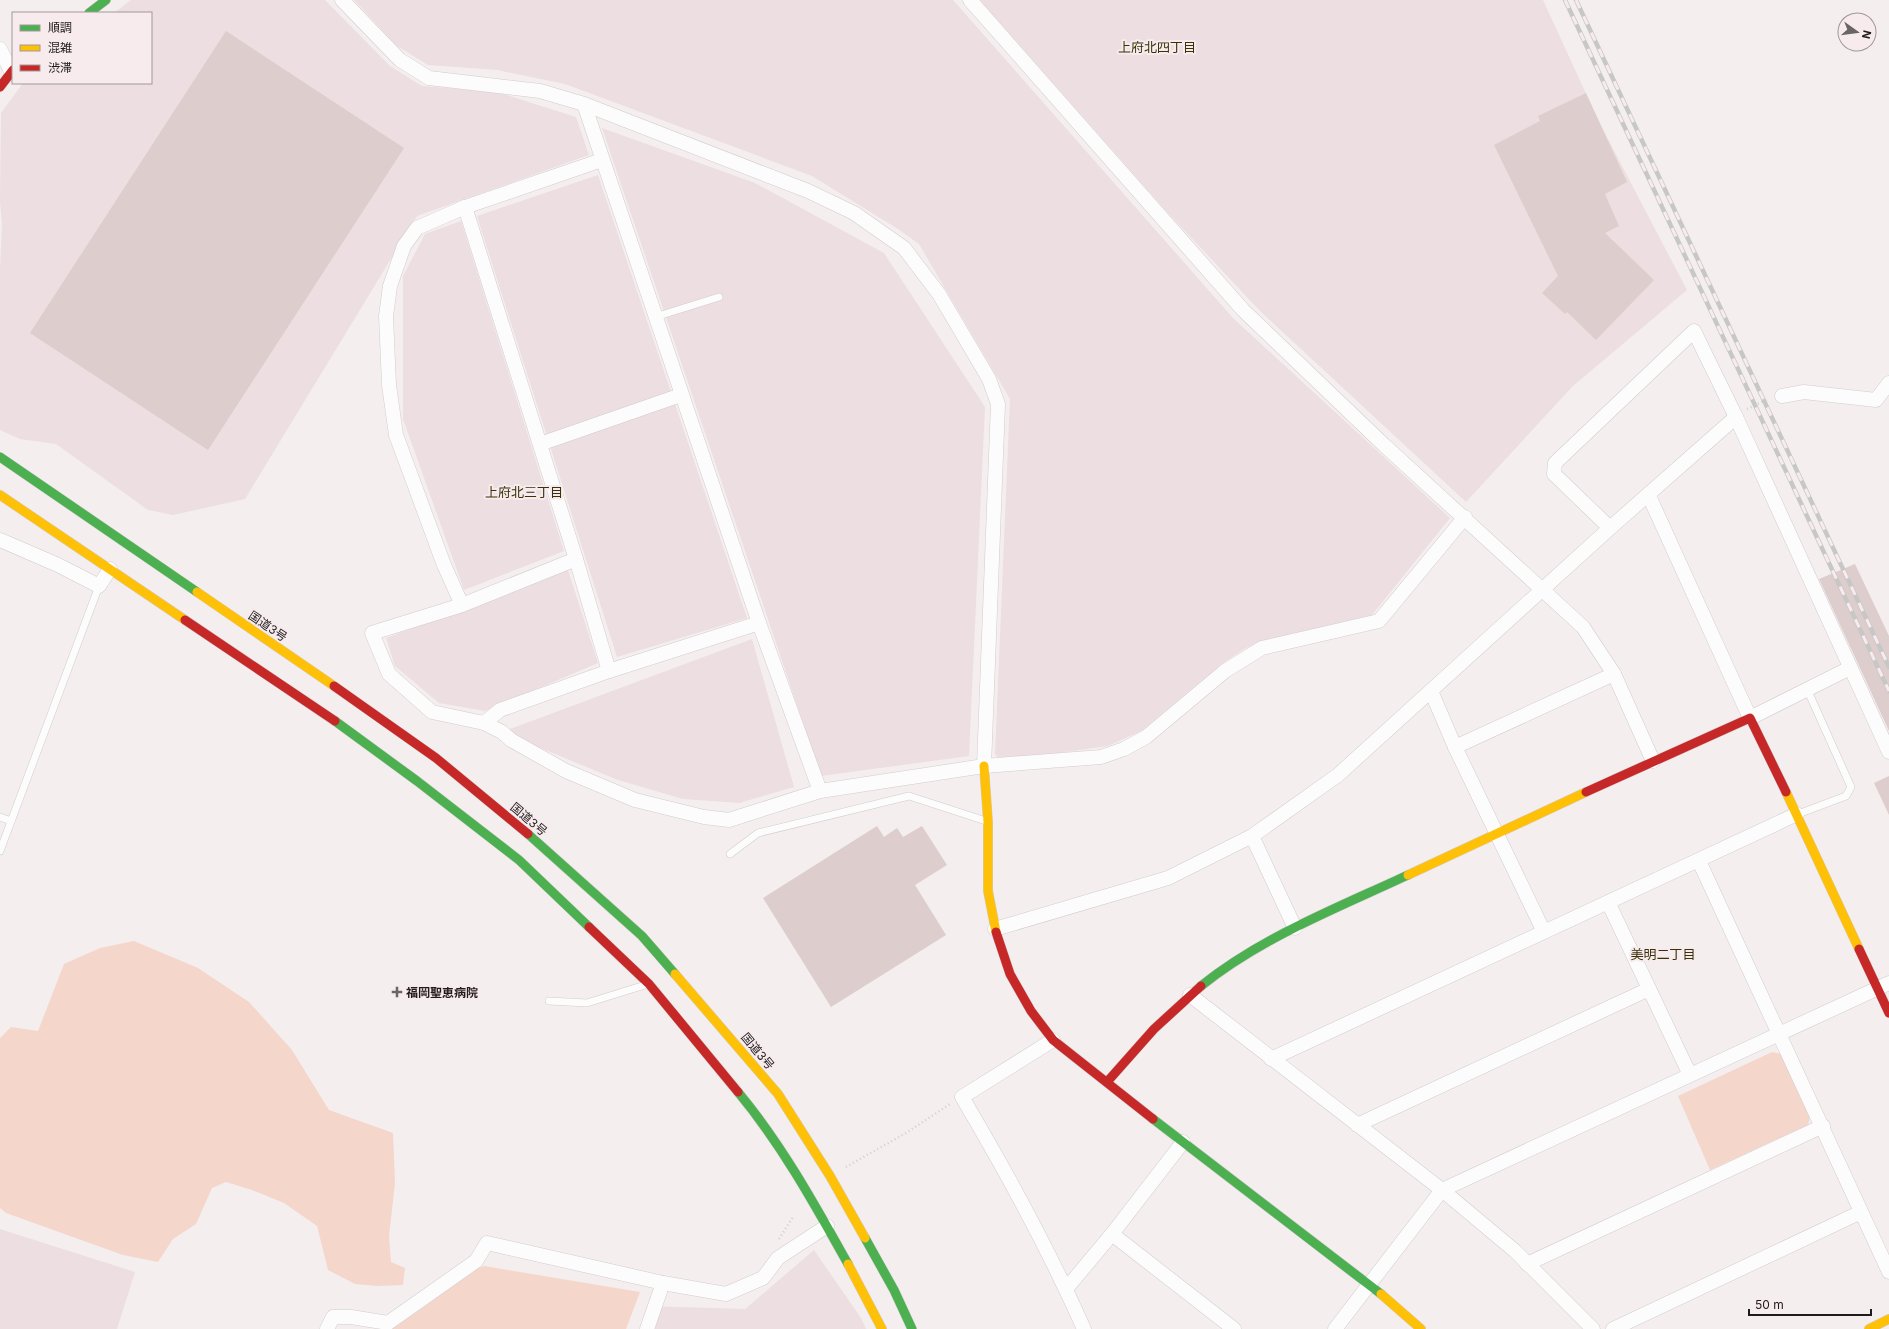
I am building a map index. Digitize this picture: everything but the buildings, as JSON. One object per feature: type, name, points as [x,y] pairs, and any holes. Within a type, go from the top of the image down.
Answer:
[{"type":"main road","points":[[90,12],[106,0]]},
{"type":"main road","points":[[0,87],[12,71]]},
{"type":"main road","name":"国道3号","points":[[0,457],[364,706],[436,758],[539,843],[642,936],[778,1094],[830,1176],[894,1290],[912,1329]]},
{"type":"main road","points":[[0,495],[352,733],[519,860],[649,984],[753,1110],[808,1190],[874,1311],[882,1329]]},
{"type":"main road","points":[[1107,1082],[1149,1033],[1190,995],[1208,980],[1249,952],[1295,928],[1496,834],[1750,718],[1883,985],[1889,1012]]},
{"type":"main road","points":[[984,766],[988,822],[988,891],[995,929],[1010,974],[1031,1011],[1054,1040],[1183,1142],[1369,1284],[1421,1329]]},
{"type":"main road","points":[[1869,1329],[1889,1319]]},
{"type":"street","points":[[342,0],[400,60],[429,78],[540,91],[584,104],[808,191],[854,213],[904,248],[939,294],[989,379],[998,404],[984,766]]},
{"type":"street","points":[[970,0],[1242,310],[1384,444],[1583,627],[1614,674],[1653,761]]},
{"type":"street","points":[[0,49],[12,71]]},
{"type":"street","points":[[584,104],[759,623],[820,791]]},
{"type":"street","points":[[462,605],[444,565],[396,435],[389,385],[386,316],[390,286],[404,246],[417,228],[465,207],[602,160]]},
{"type":"street","points":[[465,207],[576,559],[609,671]]},
{"type":"street","points":[[1610,528],[1554,474],[1555,463],[1694,331],[1736,417],[1889,752]]},
{"type":"street","points":[[1782,396],[1804,392],[1876,400],[1889,383]]},
{"type":"street","points":[[540,444],[682,395]]},
{"type":"street","points":[[995,929],[1168,878],[1252,836],[1338,775],[1610,528],[1649,496],[1736,417]]},
{"type":"street","points":[[1649,496],[1750,718],[1850,668]]},
{"type":"street","points":[[576,559],[462,605],[372,633],[389,674],[432,712],[484,723],[502,732],[511,740],[566,771],[635,800],[704,817],[729,820],[820,791],[984,766],[1101,757],[1124,749],[1146,736],[1225,671],[1262,648],[1379,621],[1465,517]]},
{"type":"street","points":[[0,540],[58,565],[99,586],[110,570]]},
{"type":"street","points":[[484,723],[500,710],[609,671],[759,623]]},
{"type":"street","points":[[1455,747],[1614,674]]},
{"type":"street","points":[[1431,691],[1455,747],[1544,932]]},
{"type":"street","points":[[1271,1059],[1699,861],[1797,814]]},
{"type":"street","points":[[1252,836],[1295,928]]},
{"type":"street","points":[[1699,861],[1823,1126],[1889,1272]]},
{"type":"street","points":[[1608,902],[1690,1075]]},
{"type":"street","points":[[1335,1329],[1442,1190],[1883,985]]},
{"type":"street","points":[[1357,1125],[1649,989]]},
{"type":"street","points":[[1190,995],[1442,1190],[1527,1264],[1593,1329]]},
{"type":"street","points":[[1054,1040],[962,1096],[1007,1173],[1066,1289],[1084,1329]]},
{"type":"street","points":[[1527,1264],[1823,1126]]},
{"type":"street","points":[[1066,1289],[1112,1234],[1183,1142]]},
{"type":"street","points":[[1613,1329],[1862,1212]]},
{"type":"street","points":[[327,1329],[334,1317],[352,1317],[388,1323],[476,1260],[487,1243],[663,1283],[726,1294],[763,1278],[778,1258],[827,1226]]},
{"type":"street","points":[[1112,1234],[1234,1329]]},
{"type":"street","points":[[647,1329],[663,1283]]},
{"type":"lane","points":[[655,317],[719,297]]},
{"type":"lane","points":[[0,850],[99,586]]},
{"type":"lane","points":[[1797,814],[1846,796],[1851,787],[1807,689]]},
{"type":"lane","points":[[730,854],[758,833],[909,796],[988,822]]},
{"type":"lane","points":[[0,818],[11,820]]},
{"type":"lane","points":[[549,1001],[587,1003],[649,984]]},
{"type":"path","points":[[1736,417],[1764,400],[1777,395],[1782,396]]},
{"type":"path","points":[[830,1176],[906,1133],[962,1096]]},
{"type":"shaded area","points":[[131,0],[325,0],[390,66],[422,86],[497,92],[576,117],[589,155],[417,216],[245,499],[173,515],[148,510],[56,444],[20,439],[0,430],[0,270],[2,224],[0,202],[1,113],[22,84],[152,84],[152,12],[115,12]]},
{"type":"shaded area","points":[[354,0],[953,0],[1233,318],[1450,518],[1372,615],[1261,641],[1244,649],[1220,665],[1141,731],[1108,746],[1037,756],[998,757],[995,754],[1010,399],[919,244],[898,229],[812,176],[565,84],[497,70],[428,65],[397,46]]},
{"type":"shaded area","points":[[980,0],[1543,0],[1600,124],[1687,290],[1573,386],[1466,502],[1259,310],[1169,214]]},
{"type":"shaded area","points":[[602,128],[755,183],[884,253],[985,407],[969,756],[821,776]]},
{"type":"shaded area","points":[[598,175],[747,618],[617,657],[477,216]]},
{"type":"shaded area","points":[[461,221],[564,551],[464,590],[403,419],[403,276],[425,234]]},
{"type":"shaded area","points":[[568,570],[598,663],[485,711],[439,703],[395,666],[386,638]]},
{"type":"shaded area","points":[[752,639],[794,787],[739,803],[683,799],[618,780],[502,732]]},
{"type":"shaded area","points":[[134,941],[198,968],[249,1002],[292,1050],[329,1110],[393,1133],[395,1183],[389,1236],[391,1262],[405,1268],[403,1285],[377,1286],[355,1284],[328,1270],[317,1226],[284,1203],[252,1190],[226,1182],[212,1188],[196,1224],[173,1239],[158,1262],[123,1255],[6,1213],[0,1208],[0,1038],[11,1027],[38,1031],[64,964],[100,948]]},
{"type":"shaded area","points":[[1772,1052],[1781,1054],[1810,1117],[1808,1125],[1710,1170],[1678,1096]]},
{"type":"shaded area","points":[[0,1229],[135,1272],[117,1329],[0,1329]]},
{"type":"shaded area","points":[[814,1250],[861,1318],[866,1329],[640,1329],[647,1306],[745,1309]]},
{"type":"shaded area","points":[[484,1266],[640,1292],[626,1329],[387,1329],[447,1281]]},
{"type":"railway","points":[[1565,0],[1889,691]]},
{"type":"railway","points":[[1576,0],[1889,667]]},
{"type":"traffic: fast","points":[[90,12],[106,0]]},
{"type":"traffic: fast","points":[[0,457],[197,592]]},
{"type":"traffic: fast","points":[[335,721],[417,781],[519,860],[589,927]]},
{"type":"traffic: fast","points":[[528,834],[642,936],[675,974]]},
{"type":"traffic: fast","points":[[1201,986],[1249,953],[1301,924],[1408,875]]},
{"type":"traffic: fast","points":[[738,1092],[754,1112],[783,1154],[848,1264]]},
{"type":"traffic: fast","points":[[1153,1119],[1381,1294]]},
{"type":"traffic: fast","points":[[865,1238],[894,1290],[912,1329]]},
{"type":"traffic: slow","points":[[0,495],[185,620]]},
{"type":"traffic: slow","points":[[197,592],[334,686]]},
{"type":"traffic: slow","points":[[984,766],[988,822],[988,891],[996,932]]},
{"type":"traffic: slow","points":[[1408,875],[1586,792]]},
{"type":"traffic: slow","points":[[1786,792],[1859,949]]},
{"type":"traffic: slow","points":[[675,974],[778,1094],[830,1176],[865,1238]]},
{"type":"traffic: slow","points":[[848,1264],[882,1329]]},
{"type":"traffic: slow","points":[[1381,1294],[1421,1329]]},
{"type":"traffic: slow","points":[[1869,1329],[1889,1319]]},
{"type":"traffic: jam","points":[[0,87],[12,71]]},
{"type":"traffic: jam","points":[[185,620],[335,721]]},
{"type":"traffic: jam","points":[[334,686],[436,758],[528,834]]},
{"type":"traffic: jam","points":[[1586,792],[1750,718],[1786,792]]},
{"type":"traffic: jam","points":[[589,927],[649,984],[738,1092]]},
{"type":"traffic: jam","points":[[996,932],[1010,974],[1031,1011],[1053,1040],[1153,1119]]},
{"type":"traffic: jam","points":[[1859,949],[1889,1013]]},
{"type":"traffic: jam","points":[[1107,1082],[1154,1029],[1201,986]]},
{"type":"place","name":"福岡聖恵病院","points":[[397,992]]},
{"type":"district","name":"上府北四丁目","points":[[1157,47]]},
{"type":"district","name":"上府北三丁目","points":[[524,492]]},
{"type":"district","name":"美明二丁目","points":[[1663,954]]}]
